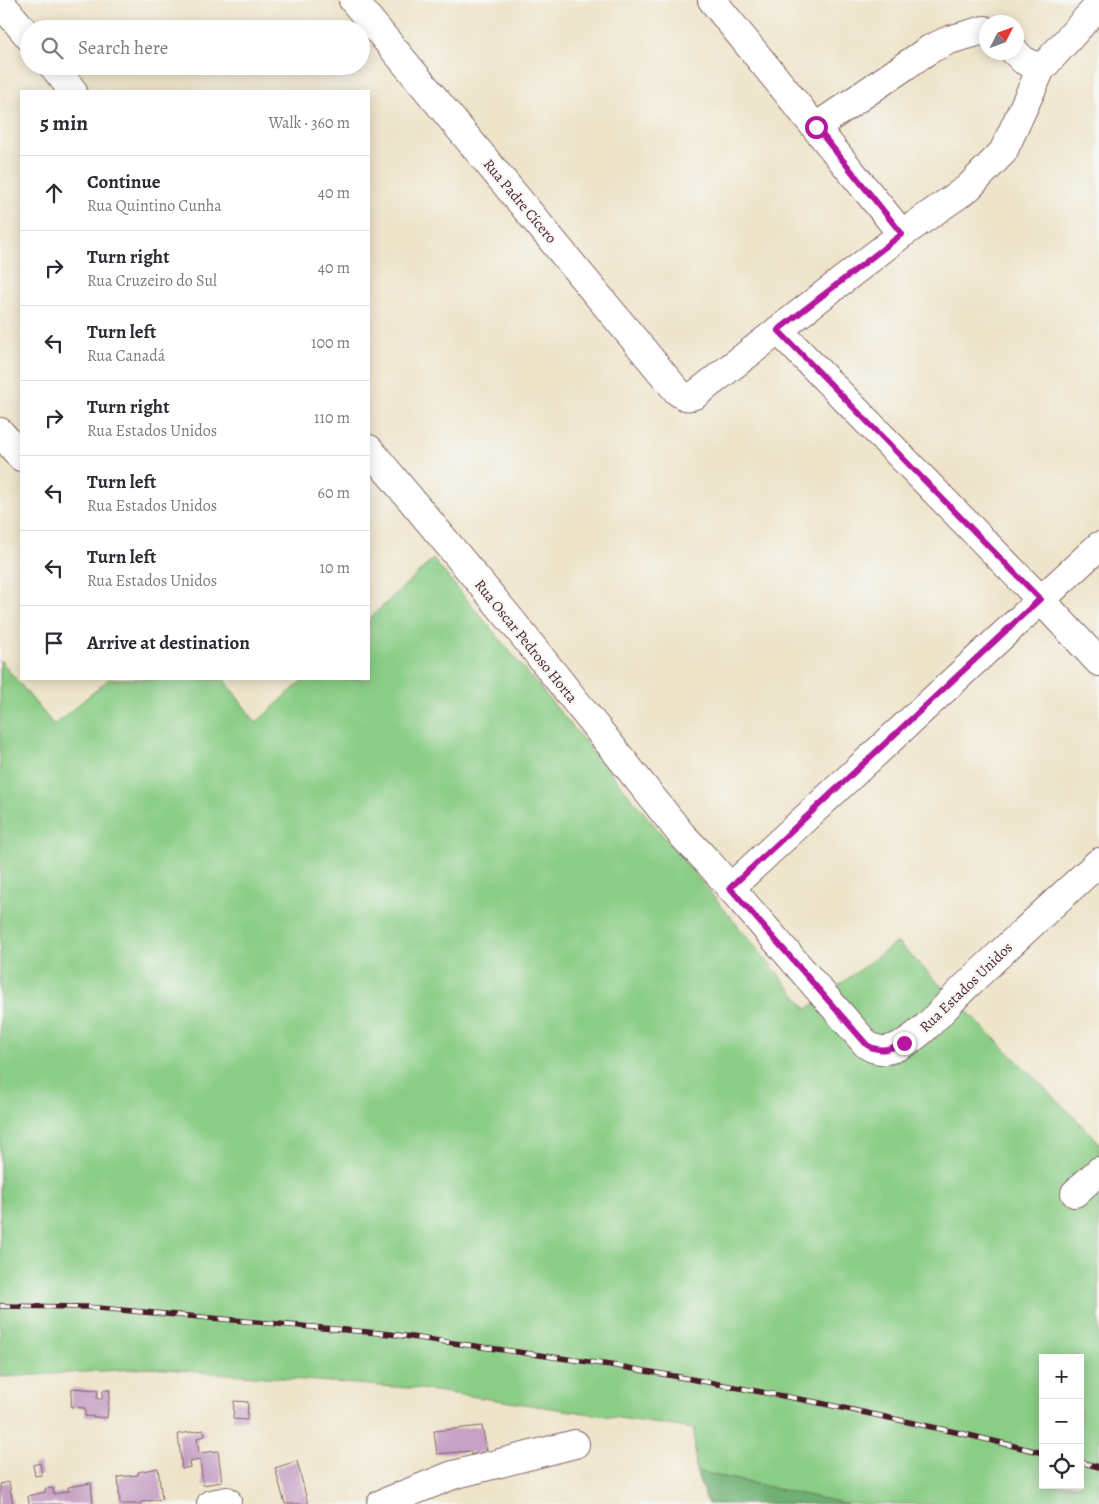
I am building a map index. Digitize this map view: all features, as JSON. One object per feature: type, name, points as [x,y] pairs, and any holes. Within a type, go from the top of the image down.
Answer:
[{"type":"street","name":"Rua Padre Cícero","points":[[353,0],[370,20]]},
{"type":"street","points":[[712,0],[902,234]]},
{"type":"street","points":[[0,2],[20,26]]},
{"type":"street","points":[[1095,4],[1041,69],[1003,152],[968,188],[902,234],[778,330],[1099,662]]},
{"type":"street","name":"Rua Padre Cícero","points":[[370,21],[677,391],[684,396],[690,397],[695,395],[778,330]]},
{"type":"street","points":[[816,127],[930,49],[950,40],[979,31]]},
{"type":"street","points":[[1023,60],[1041,69]]},
{"type":"street","points":[[60,75],[72,90]]},
{"type":"street","points":[[0,432],[20,456]]},
{"type":"street","name":"Rua Oscar Pedroso Horta","points":[[370,450],[511,620],[682,834]]},
{"type":"street","points":[[730,888],[1099,546]]},
{"type":"street","name":"Rua Estados Unidos","points":[[682,834],[867,1045],[876,1051],[890,1049],[904,1043],[924,1029],[963,989],[1099,862]]},
{"type":"street","points":[[1075,1193],[1099,1171]]},
{"type":"street","points":[[381,1504],[453,1475],[575,1444]]},
{"type":"green space","points":[[433,559],[807,1009],[897,942],[1099,1142],[1099,1504],[847,1504],[696,1471],[694,1429],[421,1389],[151,1368],[0,1377],[0,660],[54,725],[108,680],[225,680],[256,723],[303,680],[370,680],[370,618]]},
{"type":"green space","points":[[696,1471],[847,1504],[708,1504]]},
{"type":"building","points":[[72,1388],[98,1390],[97,1399],[102,1399],[103,1390],[110,1390],[107,1418],[85,1416],[85,1408],[71,1407]]},
{"type":"building","points":[[234,1401],[248,1402],[247,1420],[233,1419]]},
{"type":"building","points":[[482,1426],[487,1452],[471,1455],[471,1451],[437,1454],[434,1431]]},
{"type":"building","points":[[204,1430],[205,1436],[197,1438],[199,1453],[218,1451],[222,1482],[203,1485],[200,1460],[189,1462],[190,1467],[182,1469],[178,1434]]},
{"type":"building","points":[[297,1461],[308,1504],[285,1504],[275,1468]]},
{"type":"building","points":[[40,1463],[42,1475],[35,1476],[33,1465]]},
{"type":"building","points":[[158,1468],[162,1499],[141,1502],[141,1504],[120,1504],[118,1477],[138,1475],[138,1472]]},
{"type":"building","points":[[9,1482],[13,1504],[0,1504],[0,1484]]},
{"type":"building","points":[[91,1483],[93,1504],[29,1504],[28,1496],[45,1492],[45,1489],[53,1488],[54,1494],[69,1491],[68,1487]]},
{"type":"railway","points":[[0,1306],[87,1307],[390,1334],[617,1366],[702,1381],[815,1402],[1039,1452]]},
{"type":"railway","points":[[1084,1463],[1099,1467]]},
{"type":"route","points":[[816,127],[902,234],[778,330],[1040,599],[730,888],[867,1045],[876,1051],[890,1049],[904,1043]]}]
